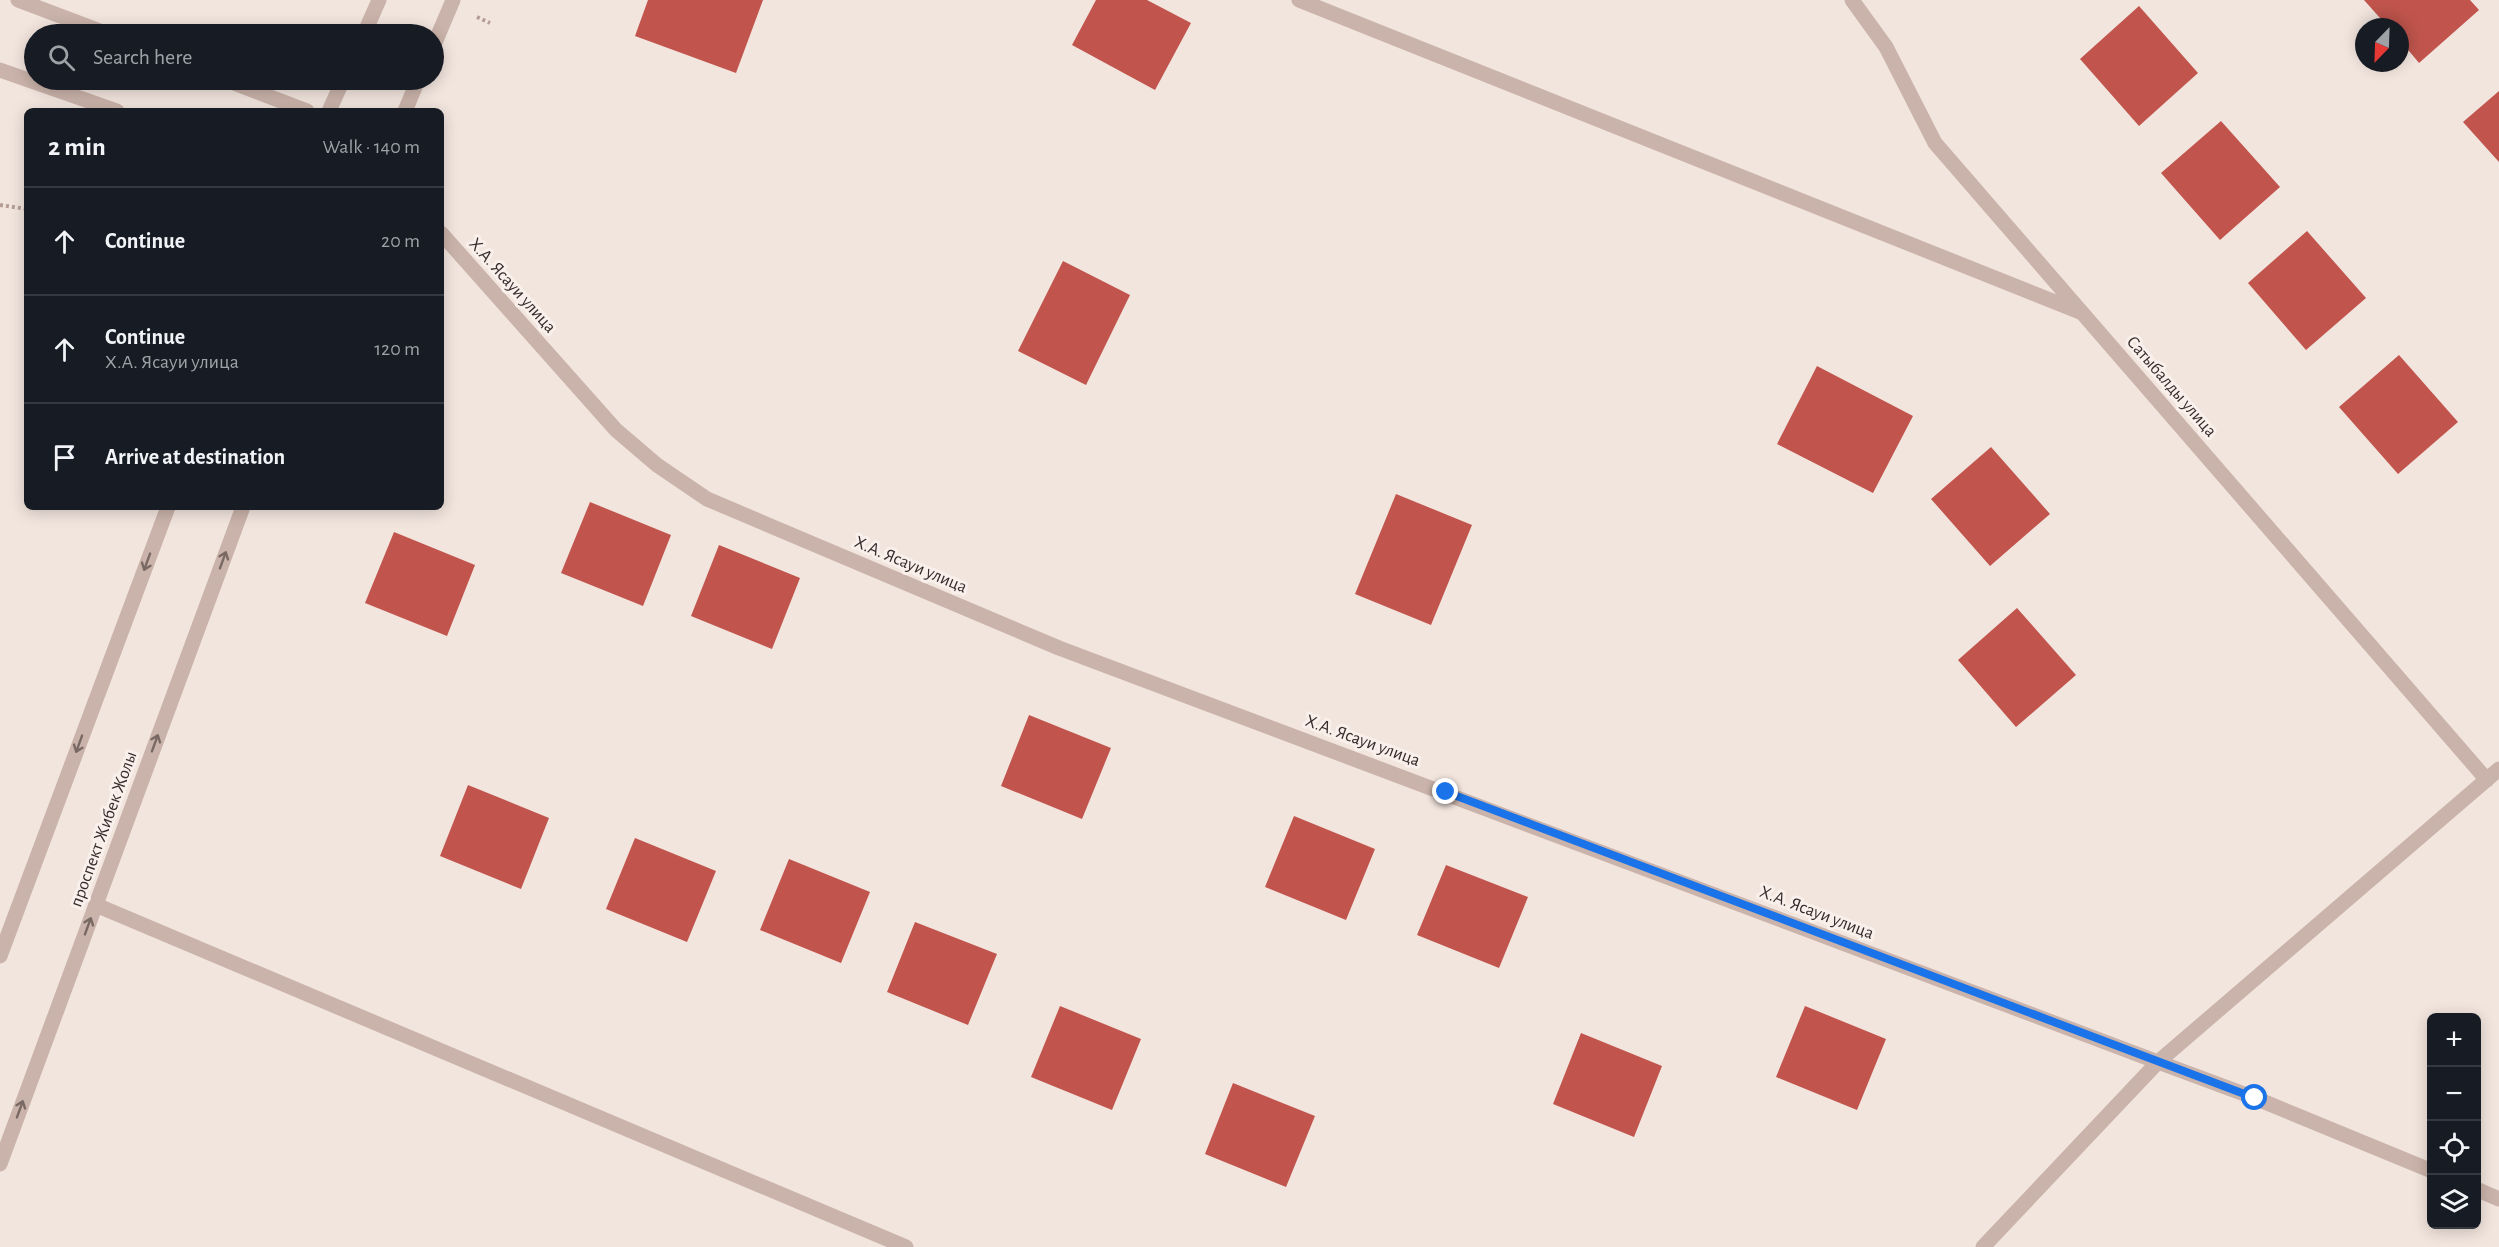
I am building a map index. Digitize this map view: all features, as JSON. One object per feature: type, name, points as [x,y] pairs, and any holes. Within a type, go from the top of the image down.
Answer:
[{"type":"street","points":[[18,0],[82,24]]},
{"type":"street","points":[[368,24],[379,0]]},
{"type":"street","points":[[443,24],[453,0]]},
{"type":"street","points":[[1299,0],[2082,313]]},
{"type":"street","name":"Сатыбалды улица","points":[[1852,0],[1886,47],[1935,143],[2487,780]]},
{"type":"street","points":[[0,70],[24,78]]},
{"type":"street","points":[[57,90],[108,108]]},
{"type":"street","points":[[252,90],[299,108]]},
{"type":"street","points":[[330,108],[339,90]]},
{"type":"street","points":[[406,108],[414,90]]},
{"type":"street","name":"Х.А. Ясауи улица","points":[[444,236],[616,430],[657,465],[707,499],[1059,648],[2255,1098],[2427,1169]]},
{"type":"street","points":[[0,956],[167,510]]},
{"type":"street","name":"проспект Жибек Жолы","points":[[0,1164],[242,510]]},
{"type":"street","points":[[1983,1247],[2158,1062],[2499,770]]},
{"type":"street","points":[[96,905],[906,1247]]},
{"type":"street","points":[[2481,1192],[2499,1199]]},
{"type":"path","points":[[0,205],[24,209]]},
{"type":"building","points":[[648,0],[763,0],[736,73],[635,36]]},
{"type":"building","points":[[1096,0],[1147,0],[1191,23],[1155,90],[1072,45]]},
{"type":"building","points":[[2364,0],[2470,0],[2479,10],[2419,63],[2409,51],[2409,18],[2380,18]]},
{"type":"building","points":[[2139,6],[2198,73],[2139,126],[2080,59]]},
{"type":"building","points":[[2499,91],[2499,162],[2463,122]]},
{"type":"building","points":[[2221,121],[2280,187],[2220,240],[2161,173]]},
{"type":"building","points":[[2307,231],[2366,298],[2306,350],[2248,283]]},
{"type":"building","points":[[1063,261],[1130,295],[1086,385],[1018,351]]},
{"type":"building","points":[[2399,355],[2458,422],[2398,474],[2339,407]]},
{"type":"building","points":[[1817,366],[1913,416],[1873,493],[1777,444]]},
{"type":"building","points":[[1991,447],[2050,514],[1990,566],[1931,499]]},
{"type":"building","points":[[1396,494],[1472,525],[1431,625],[1355,594]]},
{"type":"building","points":[[590,502],[671,535],[643,606],[561,573]]},
{"type":"building","points":[[394,532],[475,565],[447,636],[365,603]]},
{"type":"building","points":[[719,545],[800,578],[772,649],[691,616]]},
{"type":"building","points":[[2017,608],[2076,675],[2016,727],[1958,660]]},
{"type":"building","points":[[1029,715],[1111,748],[1082,819],[1001,786]]},
{"type":"building","points":[[468,785],[549,818],[521,889],[440,856]]},
{"type":"building","points":[[1294,816],[1375,849],[1346,920],[1265,887]]},
{"type":"building","points":[[635,838],[716,871],[687,942],[606,909]]},
{"type":"building","points":[[789,859],[870,892],[841,963],[760,930]]},
{"type":"building","points":[[1446,865],[1528,897],[1499,968],[1417,935]]},
{"type":"building","points":[[915,922],[997,954],[968,1025],[887,992]]},
{"type":"building","points":[[1060,1006],[1141,1039],[1112,1110],[1031,1077]]},
{"type":"building","points":[[1805,1006],[1886,1039],[1857,1110],[1776,1077]]},
{"type":"building","points":[[1581,1033],[1662,1066],[1634,1137],[1553,1104]]},
{"type":"building","points":[[1233,1083],[1315,1116],[1286,1187],[1205,1154]]},
{"type":"route","points":[[1446,792],[2255,1098]]}]
